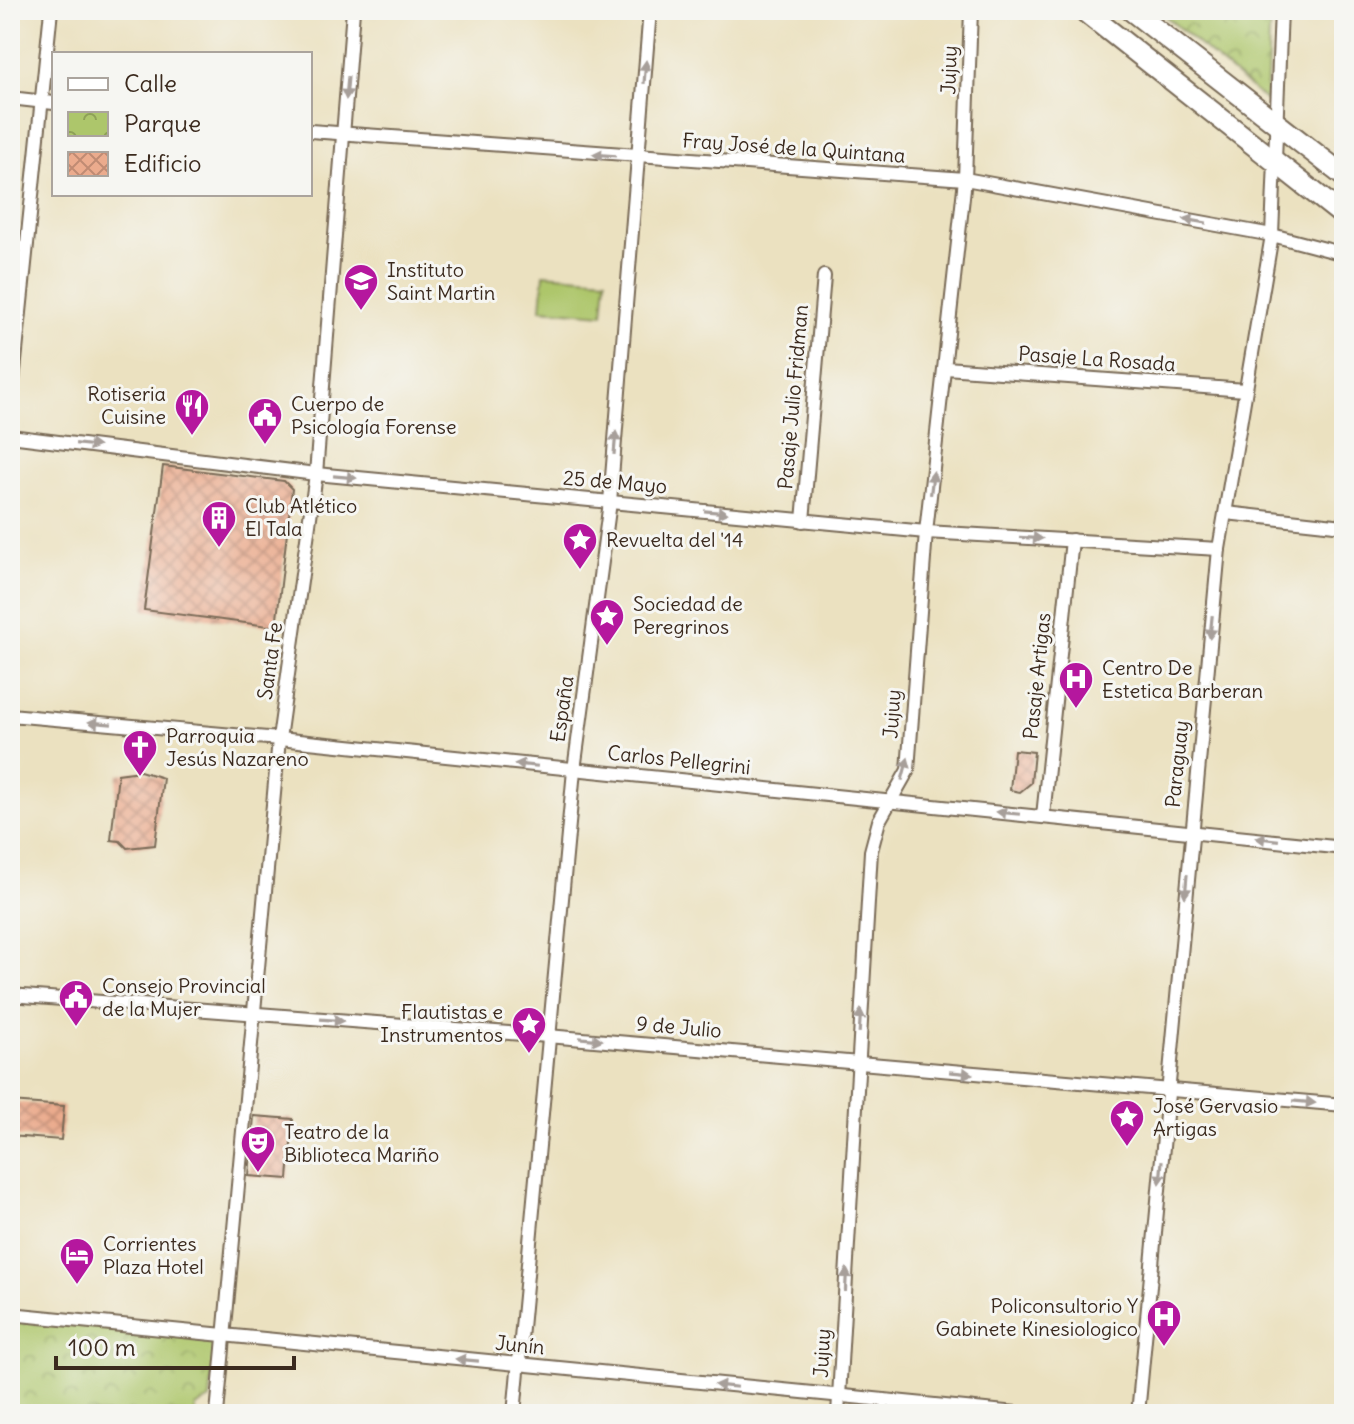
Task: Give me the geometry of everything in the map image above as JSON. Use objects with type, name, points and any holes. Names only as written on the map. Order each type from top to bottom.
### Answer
[{"type":"main road","points":[[1083,10],[1344,216]]},
{"type":"main road","points":[[1131,10],[1274,127],[1344,176]]},
{"type":"street","points":[[10,410],[26,256],[47,102],[51,10]]},
{"type":"street","name":"Santa Fe","points":[[217,1414],[227,1337],[279,739],[316,474],[353,10]]},
{"type":"street","name":"España","points":[[514,1414],[574,770],[610,502],[650,10]]},
{"type":"street","name":"Jujuy","points":[[838,1414],[871,851],[888,801],[908,770],[926,532],[965,179],[971,10]]},
{"type":"street","name":"Paraguay","points":[[1138,1414],[1219,549],[1272,235],[1272,160],[1281,10]]},
{"type":"street","points":[[10,98],[47,102]]},
{"type":"street","name":"Fray José de la Quintana","points":[[312,131],[965,179],[1272,235],[1344,254]]},
{"type":"street","points":[[10,254],[26,256]]},
{"type":"street","name":"Pasaje Julio Fridman","points":[[803,521],[824,276]]},
{"type":"street","name":"Pasaje La Rosada","points":[[946,368],[1245,390]]},
{"type":"street","name":"25 de Mayo","points":[[10,436],[316,474],[803,521],[926,532],[1219,549]]},
{"type":"street","points":[[1226,513],[1344,526]]},
{"type":"street","name":"Pasaje Artigas","points":[[1043,816],[1072,540]]},
{"type":"street","name":"Carlos Pellegrini","points":[[10,715],[279,739],[1344,848]]},
{"type":"street","name":"9 de Julio","points":[[10,995],[548,1036],[1344,1105]]},
{"type":"street","name":"Junín","points":[[10,1314],[1026,1414]]},
{"type":"green space","points":[[1158,10],[1270,10],[1266,101]]},
{"type":"green space","points":[[544,274],[606,279],[603,314],[541,309]]},
{"type":"green space","points":[[10,1314],[216,1336],[210,1399],[196,1407],[195,1414],[10,1414]]},
{"type":"building","name":"Club Atlético El Tala","points":[[163,466],[284,481],[292,489],[276,627],[144,610]]},
{"type":"building","points":[[1014,750],[1034,752],[1031,783],[1020,792],[1010,790]]},
{"type":"building","points":[[140,771],[163,778],[155,845],[127,848],[120,841],[111,840],[118,774]]},
{"type":"building","points":[[10,1102],[64,1106],[61,1140],[10,1136]]},
{"type":"building","points":[[254,1116],[293,1119],[288,1179],[249,1176]]},
{"type":"place","name":"Instituto Saint Martin","points":[[361,312]]},
{"type":"place","name":"Rotiseria Cuisine","points":[[192,437]]},
{"type":"place","name":"Cuerpo de Psicología Forense","points":[[265,446]]},
{"type":"place","name":"Club Atlético El Tala","points":[[219,549]]},
{"type":"place","name":"Revuelta del '14","points":[[580,571]]},
{"type":"place","name":"Sociedad de Peregrinos","points":[[607,647]]},
{"type":"place","name":"Centro De Estetica Barberan","points":[[1076,710]]},
{"type":"place","name":"Parroquia Jesús Nazareno","points":[[140,778]]},
{"type":"place","name":"Consejo Provincial de la Mujer","points":[[76,1028]]},
{"type":"place","name":"Flautistas e Instrumentos","points":[[529,1055]]},
{"type":"place","name":"José Gervasio Artigas","points":[[1127,1148]]},
{"type":"place","name":"Teatro de la Biblioteca Mariño","points":[[258,1174]]},
{"type":"place","name":"Corrientes Plaza Hotel","points":[[77,1286]]},
{"type":"place","name":"Policonsultorio Y Gabinete Kinesiologico","points":[[1164,1348]]}]
